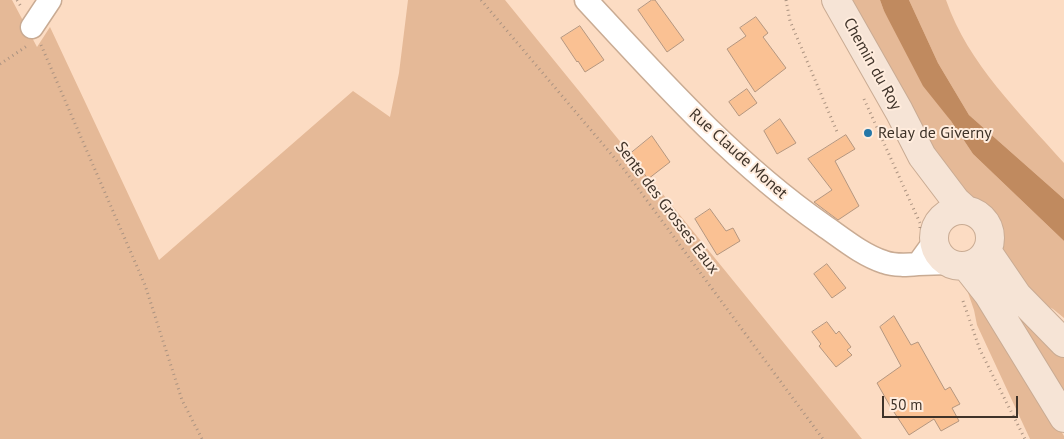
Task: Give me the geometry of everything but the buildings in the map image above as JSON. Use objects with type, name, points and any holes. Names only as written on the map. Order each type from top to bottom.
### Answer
[{"type":"main road","name":"Chemin du Roy","points":[[836,0],[899,111],[922,156],[956,201],[966,210],[982,218],[990,234],[990,242],[955,249],[931,190],[922,156]]},
{"type":"main road","points":[[966,210],[949,213],[942,218],[955,249],[988,294],[1064,418]]},
{"type":"main road","points":[[955,249],[1017,294],[1064,343]]},
{"type":"street","points":[[34,36],[50,0]]},
{"type":"street","name":"Rue Claude Monet","points":[[586,0],[698,118],[762,178],[851,245],[884,262],[905,265],[918,264]]},
{"type":"street","points":[[918,264],[955,249]]},
{"type":"path","name":"Sente des Grosses Eaux","points":[[481,0],[624,168],[823,439]]},
{"type":"path","points":[[786,0],[790,21],[838,134]]},
{"type":"path","points":[[0,64],[34,36],[145,285],[182,400],[202,439]]},
{"type":"path","points":[[861,92],[920,223],[916,256],[918,264]]},
{"type":"path","points":[[961,295],[980,350],[1025,439]]},
{"type":"shaded area","points":[[0,0],[12,0],[37,47],[50,27],[159,260],[353,91],[390,117],[399,73],[408,0],[505,0],[862,439],[0,439]]},
{"type":"shaded area","points":[[850,0],[880,0],[884,11],[973,154],[1064,241],[1064,318],[1053,309],[1028,297],[998,247],[998,230],[993,215],[953,187]]},
{"type":"shaded area","points":[[880,0],[909,0],[938,63],[969,115],[1064,199],[1064,241],[973,154],[951,121],[923,86]]},
{"type":"shaded area","points":[[909,0],[946,0],[956,23],[981,67],[1064,163],[1064,199],[969,115],[938,63]]},
{"type":"shaded area","points":[[997,283],[1064,354],[1064,404]]},
{"type":"shaded area","points":[[965,284],[997,324],[1064,436],[1064,439],[1030,439],[977,325]]},
{"type":"place","name":"Relay de Giverny","points":[[868,133]]}]
